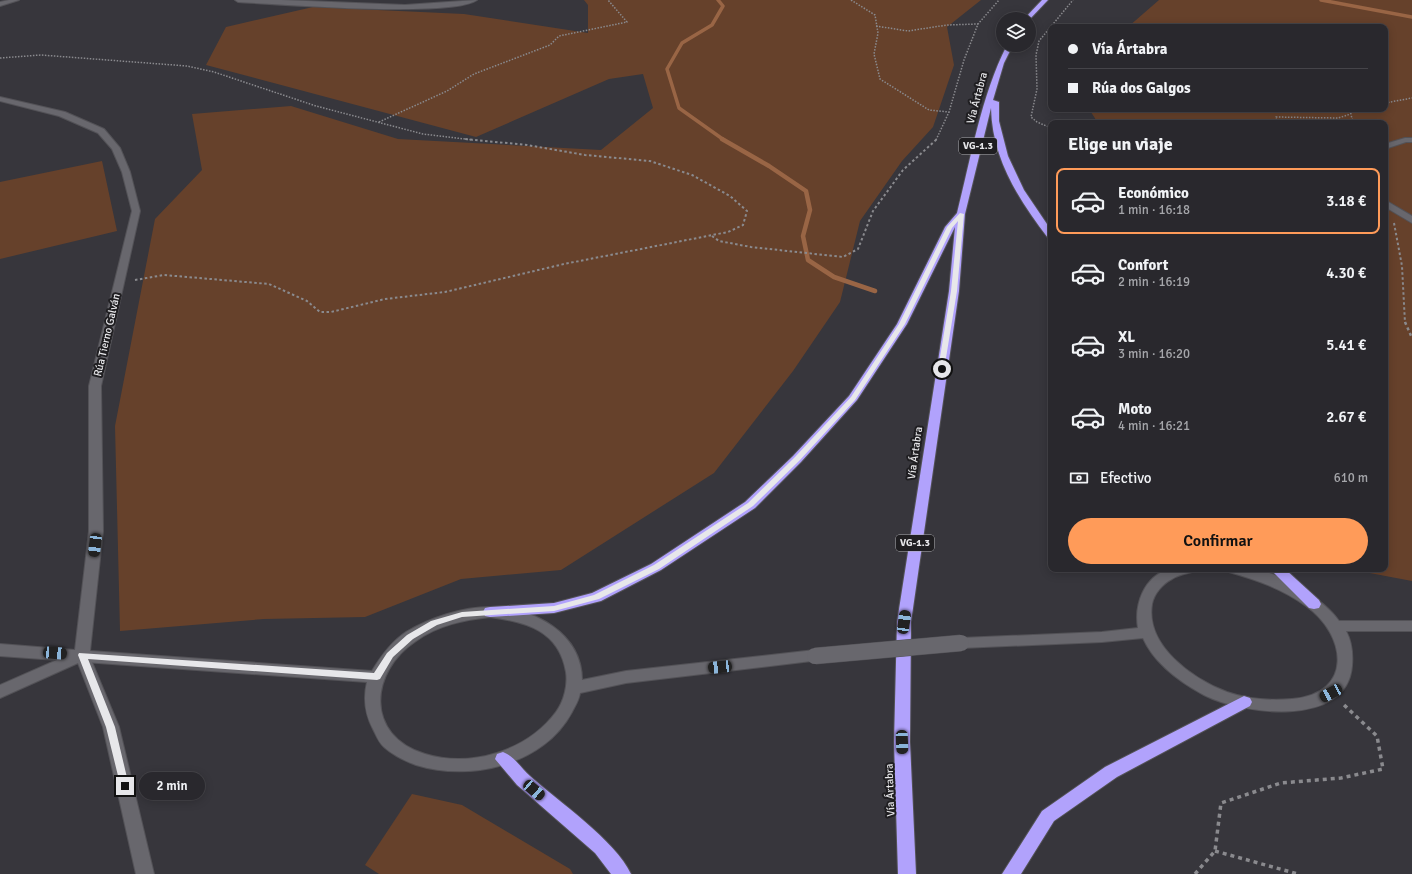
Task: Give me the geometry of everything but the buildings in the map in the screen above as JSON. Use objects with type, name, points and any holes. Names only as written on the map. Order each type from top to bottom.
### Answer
[{"type":"highway","points":[[1034,12],[1045,0]]},
{"type":"highway","name":"Vía Ártabra","points":[[907,874],[902,742],[904,622],[954,291],[961,214],[996,78],[1006,52]]},
{"type":"highway","points":[[996,78],[994,116],[999,143],[1011,174],[1035,215],[1048,232]]},
{"type":"highway","points":[[490,612],[554,608],[596,597],[656,567],[750,505],[797,459],[853,398],[902,324],[950,227],[961,214]]},
{"type":"highway","points":[[1280,572],[1314,604]]},
{"type":"highway","points":[[1011,874],[1048,816],[1111,772],[1244,702]]},
{"type":"highway","points":[[503,759],[523,780],[601,848],[622,874]]},
{"type":"street","points":[[0,4],[16,0]]},
{"type":"street","points":[[238,0],[405,7],[452,5],[474,0]]},
{"type":"street","name":"Rúa Tierno Galván","points":[[0,99],[62,114],[101,131],[116,148],[126,172],[136,212],[95,386],[96,532],[82,655]]},
{"type":"street","points":[[1388,146],[1406,140],[1412,140]]},
{"type":"street","points":[[1388,205],[1412,220]]},
{"type":"street","points":[[1178,572],[1168,575],[1150,589],[1143,609],[1147,632],[1160,654],[1182,674],[1212,691],[1244,702],[1270,706],[1294,706],[1314,701],[1331,693],[1342,679],[1347,663],[1344,645],[1335,626],[1314,604],[1286,586],[1250,572]]},
{"type":"street","points":[[490,612],[514,614],[537,622],[555,634],[568,649],[574,668],[574,688],[566,709],[551,729],[530,746],[503,759],[471,765],[439,765],[411,756],[389,742],[376,722],[372,699],[377,676],[390,655],[410,637],[434,623],[462,615],[490,612]]},
{"type":"street","points":[[1335,626],[1412,626]]},
{"type":"street","points":[[574,688],[626,677],[815,656],[961,643],[1102,637],[1147,632]]},
{"type":"street","points":[[0,650],[377,676]]},
{"type":"street","points":[[0,692],[21,681],[82,655]]},
{"type":"street","points":[[82,655],[111,727],[145,874]]},
{"type":"path","points":[[378,122],[447,91],[474,74],[550,45],[559,36],[627,22],[608,0]]},
{"type":"path","points":[[851,0],[875,16],[878,33],[874,54],[880,79],[929,110],[949,112]]},
{"type":"path","points":[[712,236],[719,241],[751,247],[843,257],[858,249],[873,211],[903,170],[938,138],[949,112],[964,60],[978,24],[999,0]]},
{"type":"path","points":[[1053,24],[1073,0]]},
{"type":"path","points":[[876,26],[908,31],[947,25],[978,24]]},
{"type":"path","points":[[1048,30],[1039,41],[1036,55],[1037,89],[1031,117],[1037,122],[1048,127]]},
{"type":"path","points":[[0,58],[41,55],[158,66],[187,66],[214,72],[316,106],[423,134],[479,141],[527,144],[585,155],[650,161],[692,175],[730,196],[747,211],[743,226],[712,236],[564,264],[444,292],[385,299],[331,312],[320,312],[307,301],[269,284],[214,278],[164,275],[120,282]]},
{"type":"path","points":[[1388,102],[1412,98]]},
{"type":"path","points":[[1276,120],[1276,117],[1338,118],[1348,115],[1349,112]]},
{"type":"path","points":[[1412,220],[1394,223],[1394,233],[1402,266],[1405,322],[1412,338]]},
{"type":"path","points":[[1195,874],[1215,850],[1221,803],[1281,783],[1341,778],[1383,769],[1377,736],[1331,693]]},
{"type":"path","points":[[1215,850],[1298,874]]},
{"type":"shaded area","points":[[584,0],[981,0],[947,27],[954,65],[933,127],[902,161],[860,221],[840,302],[793,371],[714,473],[561,570],[461,579],[365,617],[264,619],[120,631],[115,426],[155,219],[202,170],[192,114],[291,106],[398,139],[601,150],[653,108],[643,74],[609,79],[476,137],[206,65],[226,27],[313,7],[464,14],[588,33],[588,5]]},
{"type":"shaded area","points":[[1159,0],[1412,0],[1412,581],[1364,572],[1388,572],[1388,120],[1096,120],[1091,112],[1388,112],[1388,24],[1131,24]]},
{"type":"shaded area","points":[[102,161],[117,231],[0,259],[0,182]]},
{"type":"shaded area","points":[[412,794],[462,805],[570,869],[573,874],[379,874],[365,865]]},
{"type":"waterway","points":[[718,0],[723,6],[712,25],[682,43],[667,69],[679,108],[724,140]]},
{"type":"waterway","points":[[1321,0],[1412,17]]},
{"type":"waterway","points":[[722,139],[769,166],[806,191],[810,210],[803,236],[808,260],[834,277],[875,291]]},
{"type":"route","points":[[125,786],[111,727],[82,655],[377,676],[390,655],[410,637],[434,623],[462,615],[554,608],[596,597],[656,567],[750,505],[797,459],[853,398],[902,324],[950,227],[961,214],[954,291],[942,369]]}]
